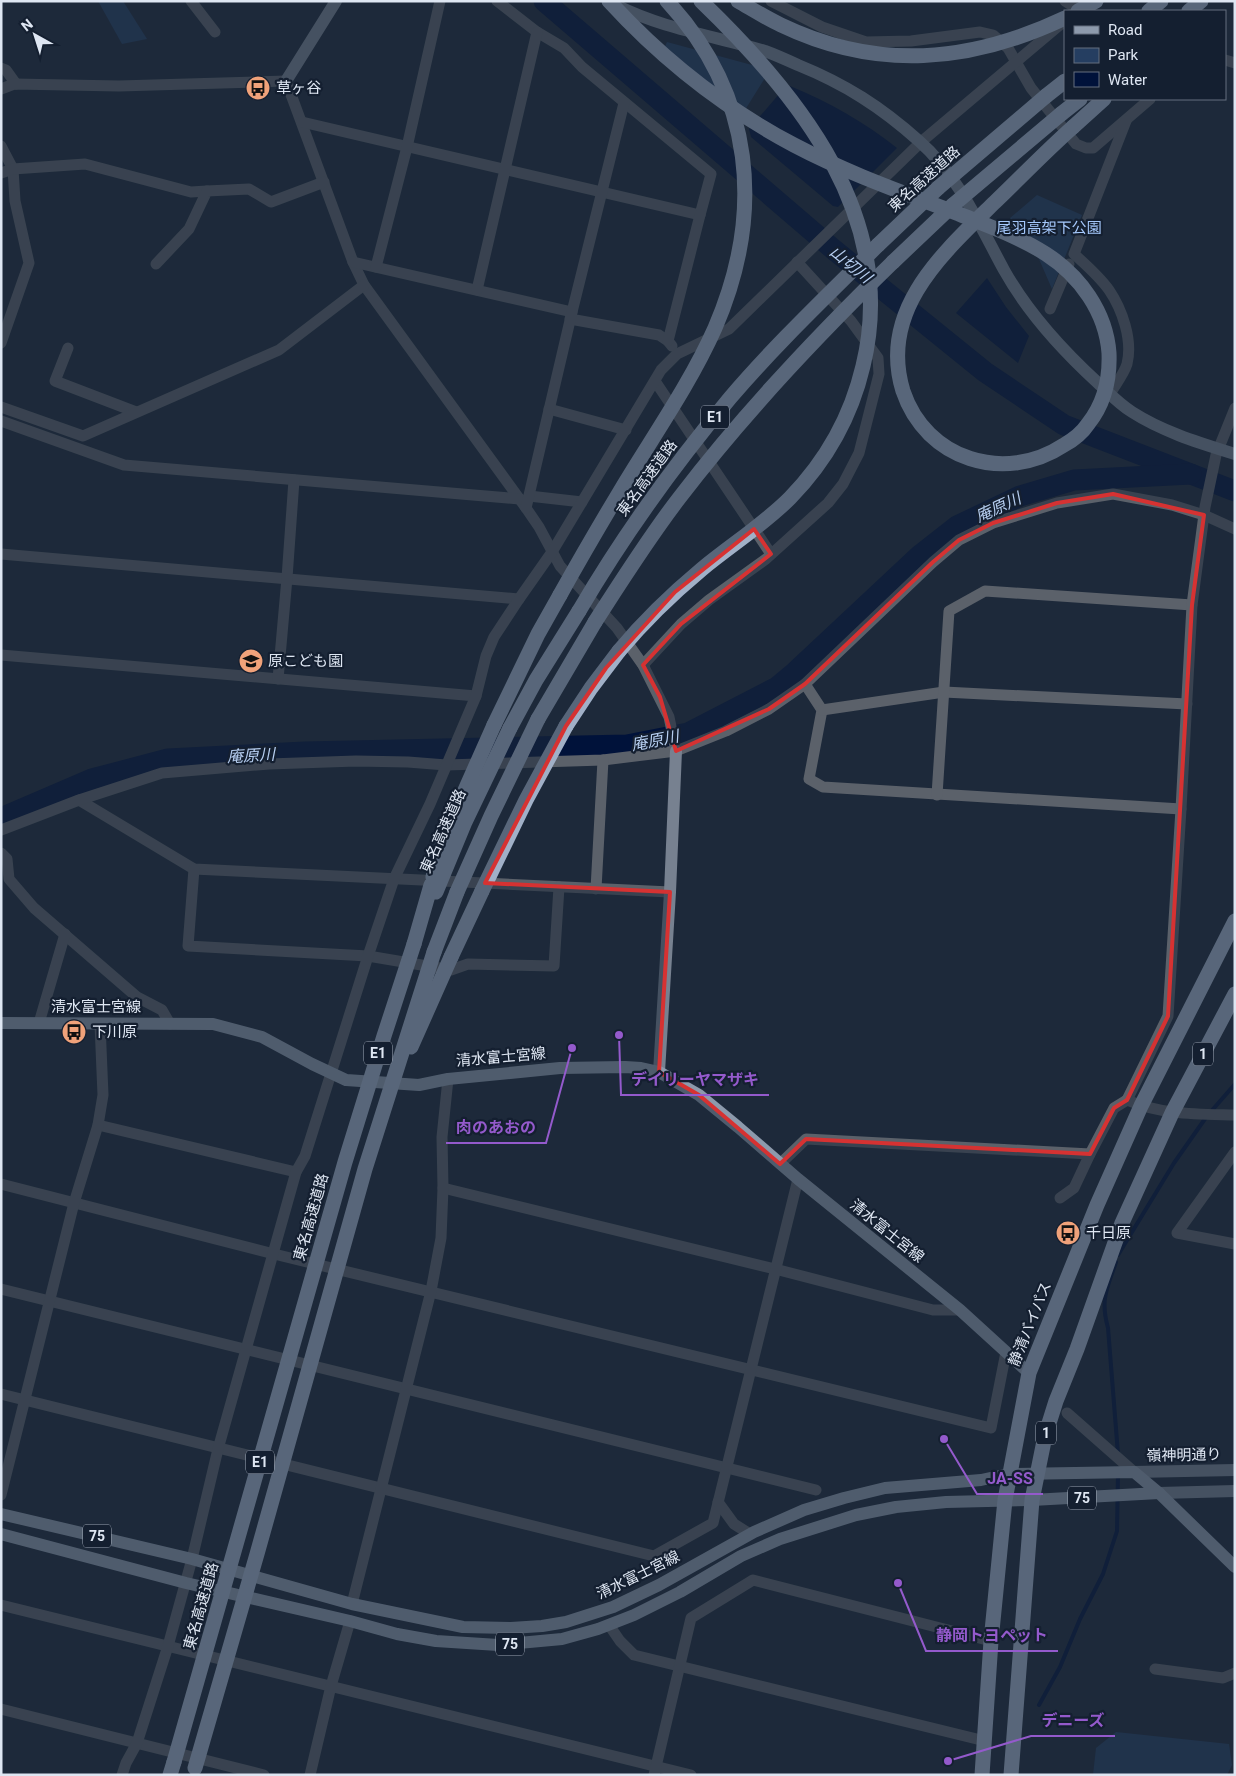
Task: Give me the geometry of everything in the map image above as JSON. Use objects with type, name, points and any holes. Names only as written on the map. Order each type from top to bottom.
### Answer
[{"type":"highway","points":[[608,1],[647,41],[686,75],[720,101],[771,132],[824,159],[976,221],[985,225],[994,228],[1021,241],[1046,254],[1066,269],[1083,289],[1095,305],[1104,323],[1109,348],[1110,369],[1106,390],[1098,407],[1087,426],[1059,449],[1034,460],[1011,464],[990,464],[965,458],[945,446],[928,433],[907,401],[899,376],[898,338],[906,310],[936,264],[954,242],[974,223],[976,221],[981,216],[1023,175],[1050,147],[1103,100]]},
{"type":"highway","points":[[433,888],[446,832],[494,725],[538,634],[622,488],[667,417],[711,336],[726,298],[740,244],[744,216],[745,180],[739,135],[722,82],[710,58],[687,25],[667,1]]},
{"type":"highway","points":[[380,1117],[451,957],[526,800],[566,726],[591,688],[636,630],[703,568],[772,515],[808,477],[841,430],[857,391],[869,339],[871,316],[870,277],[860,226],[844,186],[826,151],[797,108],[723,22],[700,1]]},
{"type":"highway","points":[[738,1],[781,25],[806,35],[863,52],[889,55],[941,55],[966,52],[1019,37],[1064,14]]},
{"type":"highway","points":[[1073,9],[1096,1]]},
{"type":"highway","points":[[1150,10],[1161,1]]},
{"type":"highway","points":[[1190,10],[1202,1]]},
{"type":"highway","points":[[1201,10],[1211,1]]},
{"type":"highway","name":"東名高速道路","points":[[172,1768],[345,1162],[384,1036],[433,888],[510,728],[536,680],[599,578],[684,456],[725,404],[782,342],[938,188],[1064,82]]},
{"type":"highway","name":"E1","points":[[194,1771],[380,1117],[434,952],[457,892],[494,808],[538,719],[595,622],[650,538],[680,496],[789,367],[893,262],[953,205],[1079,100]]},
{"type":"highway","name":"静清バイパス","points":[[982,1775],[991,1641],[1004,1500],[1029,1373],[1097,1205],[1134,1103],[1235,921]]},
{"type":"highway","name":"1","points":[[1010,1775],[1032,1500],[1039,1474],[1045,1436],[1056,1401],[1077,1349],[1122,1223],[1172,1113],[1235,994]]},
{"type":"main road","name":"清水富士宮線","points":[[1,1023],[213,1024],[262,1037],[346,1080],[419,1085],[448,1079],[560,1068],[625,1067],[659,1072],[699,1095],[798,1179],[960,1310],[1029,1373]]},
{"type":"main road","name":"清水富士宮線","points":[[1,1514],[192,1559],[352,1604],[463,1626],[511,1628],[566,1622],[613,1607],[659,1585],[750,1534],[804,1510],[844,1498],[885,1488],[981,1480],[1009,1474],[1134,1472]]},
{"type":"main road","points":[[1134,1472],[1159,1493],[1235,1567]]},
{"type":"main road","name":"75","points":[[1,1534],[397,1634],[436,1640],[498,1645],[562,1639],[609,1625],[680,1592],[741,1556],[780,1539],[856,1515],[946,1502],[1032,1500],[1159,1493]]},
{"type":"street","points":[[191,1],[215,32]]},
{"type":"street","points":[[286,81],[336,1]]},
{"type":"street","points":[[376,267],[407,147],[440,1]]},
{"type":"street","points":[[497,1],[537,32],[564,48],[582,67],[710,174],[668,341]]},
{"type":"street","points":[[608,1],[648,19],[765,51],[834,80],[881,109],[921,142],[941,164],[956,184],[1006,273],[1029,308],[1053,338],[1110,394],[1133,413],[1162,429],[1217,452],[1235,454]]},
{"type":"street","points":[[771,1],[822,27],[866,42],[911,41],[980,32],[993,35],[1008,48],[1031,88],[1076,144],[1086,148],[1092,148],[1149,100]]},
{"type":"street","points":[[122,1775],[137,1742],[168,1646],[192,1559],[218,1449],[296,1172],[305,1156],[394,879],[430,804],[476,696],[486,656],[494,637],[518,598],[552,552],[661,370],[677,354],[729,329],[921,142],[1016,62],[1064,17]]},
{"type":"street","points":[[477,290],[537,32]]},
{"type":"street","points":[[1,68],[6,70],[16,84]]},
{"type":"street","points":[[1,89],[16,84],[119,86],[286,81]]},
{"type":"street","points":[[286,81],[353,262],[364,286],[525,501],[560,566],[618,628],[643,664],[669,717],[675,748],[670,892],[659,1072]]},
{"type":"street","points":[[525,501],[624,103]]},
{"type":"street","points":[[1050,309],[1074,254],[1126,120]]},
{"type":"street","points":[[302,122],[700,215]]},
{"type":"street","points":[[1,146],[13,169],[15,201],[29,263],[1,342]]},
{"type":"street","points":[[1,173],[13,169],[85,164],[191,192],[249,189],[271,202],[324,182]]},
{"type":"street","points":[[156,264],[189,229],[207,191]]},
{"type":"street","points":[[1074,254],[1095,272],[1110,291],[1121,314],[1129,340],[1127,364],[1110,394]]},
{"type":"street","points":[[643,664],[681,624],[709,600],[771,554],[828,503],[844,484],[859,453],[879,374],[878,358],[802,258]]},
{"type":"street","points":[[353,262],[477,290],[571,315],[659,335],[668,341],[677,354]]},
{"type":"street","points":[[1,407],[83,436],[280,350],[364,286]]},
{"type":"street","points":[[68,348],[55,381],[136,412]]},
{"type":"street","points":[[655,381],[771,554]]},
{"type":"street","points":[[1134,1103],[1168,1016],[1192,605],[1205,511],[1217,452],[1235,408]]},
{"type":"street","points":[[549,409],[626,430]]},
{"type":"street","points":[[1,421],[124,465],[525,501],[582,502]]},
{"type":"street","points":[[278,679],[288,578],[294,480]]},
{"type":"street","points":[[1,830],[80,800],[162,773],[269,764],[356,761],[603,760],[675,748],[726,730],[769,709],[805,684],[933,562],[959,540],[994,523],[1057,503],[1113,494],[1205,511],[1235,529]]},
{"type":"street","points":[[1,554],[518,598]]},
{"type":"street","points":[[937,795],[948,611],[985,591],[1192,605]]},
{"type":"street","points":[[1,655],[476,696]]},
{"type":"street","points":[[805,684],[822,710],[809,780],[823,787],[1181,809]]},
{"type":"street","points":[[822,710],[944,692],[1187,704]]},
{"type":"street","points":[[596,889],[603,760]]},
{"type":"street","points":[[80,800],[194,869],[670,892]]},
{"type":"street","points":[[1,853],[7,859],[5,882],[137,997],[162,1010],[170,1024]]},
{"type":"street","points":[[194,869],[188,946],[368,956],[451,970],[468,964],[554,966],[559,887]]},
{"type":"street","points":[[39,1023],[65,934]]},
{"type":"street","points":[[1,1495],[74,1203],[98,1125],[103,1095],[100,1024]]},
{"type":"street","points":[[352,1604],[431,1291],[441,1238],[443,1188],[442,1137],[448,1079]]},
{"type":"street","points":[[1060,1198],[1074,1188],[1114,1108],[1134,1103],[1172,1113],[1235,1115]]},
{"type":"street","points":[[98,1125],[296,1172]]},
{"type":"street","points":[[780,1164],[806,1139],[1090,1154]]},
{"type":"street","points":[[1235,1152],[1177,1233],[1235,1244]]},
{"type":"street","points":[[1,1394],[654,1556],[714,1523],[798,1179]]},
{"type":"street","points":[[1,1184],[274,1254],[991,1428],[1006,1352]]},
{"type":"street","points":[[443,1188],[775,1269],[933,1310],[960,1310]]},
{"type":"street","points":[[1,1289],[816,1490]]},
{"type":"street","points":[[1067,1413],[1134,1472]]},
{"type":"street","name":"嶺神明通り","points":[[1134,1472],[1235,1470]]},
{"type":"street","points":[[1159,1493],[1235,1491]]},
{"type":"street","points":[[718,1502],[734,1524],[750,1534]]},
{"type":"street","points":[[655,1771],[691,1618],[753,1580],[991,1641]]},
{"type":"street","points":[[1,1605],[331,1686],[655,1771],[691,1775]]},
{"type":"street","points":[[310,1775],[331,1686],[350,1621]]},
{"type":"street","points":[[609,1625],[620,1641],[634,1655],[985,1741]]},
{"type":"street","points":[[1155,1668],[1222,1678],[1235,1673]]},
{"type":"street","points":[[1,1709],[264,1775]]},
{"type":"highlighted area","points":[[1113,494],[1204,515],[1192,605],[1168,1016],[1127,1100],[1114,1108],[1090,1154],[806,1139],[780,1164],[699,1095],[659,1072],[670,892],[485,883],[566,726],[606,668],[675,592],[754,529],[771,554],[681,624],[643,665],[660,697],[676,751],[769,709],[805,684],[933,562],[959,540],[993,523],[1057,503]]},
{"type":"green space","points":[[98,1],[123,1],[147,39],[122,44]]},
{"type":"green space","points":[[667,42],[770,70],[740,118],[660,57]]},
{"type":"green space","name":"尾羽高架下公園","points":[[1037,195],[1082,215],[1052,289],[1039,259],[1010,218]]},
{"type":"green space","points":[[1116,1732],[1229,1744],[1232,1765],[1227,1775],[1093,1775],[1096,1748]]},
{"type":"water","points":[[786,86],[804,92],[846,113],[897,148],[838,207],[833,206],[751,137],[749,129]]},
{"type":"water","points":[[987,278],[1006,307],[1029,336],[1018,363],[956,313]]},
{"type":"waterway","name":"山切川","points":[[544,1],[833,249],[985,372],[1064,425],[1235,491]]},
{"type":"waterway","name":"庵原川","points":[[1,818],[92,779],[168,759],[305,752],[627,745],[688,733],[777,687],[920,555],[957,526],[1020,496],[1074,480],[1191,474]]},
{"type":"waterway","points":[[1118,1255],[1174,1163],[1207,1116],[1235,1084]]},
{"type":"waterway","points":[[1116,1262],[1107,1287],[1105,1309],[1118,1454]]},
{"type":"waterway","points":[[1039,1705],[1060,1667],[1080,1619],[1103,1574],[1117,1531],[1118,1474]]},
{"type":"place","name":"草ヶ谷","points":[[258,88]]},
{"type":"place","name":"原こども園","points":[[251,661]]},
{"type":"place","name":"下川原","points":[[74,1032]]},
{"type":"place","name":"デイリーヤマザキ","points":[[619,1035]]},
{"type":"place","name":"肉のあおの","points":[[572,1048]]},
{"type":"place","name":"千日原","points":[[1068,1233]]},
{"type":"place","name":"JA-SS","points":[[944,1439]]},
{"type":"place","name":"静岡トヨペット","points":[[898,1583]]},
{"type":"place","name":"デニーズ","points":[[948,1761]]}]
